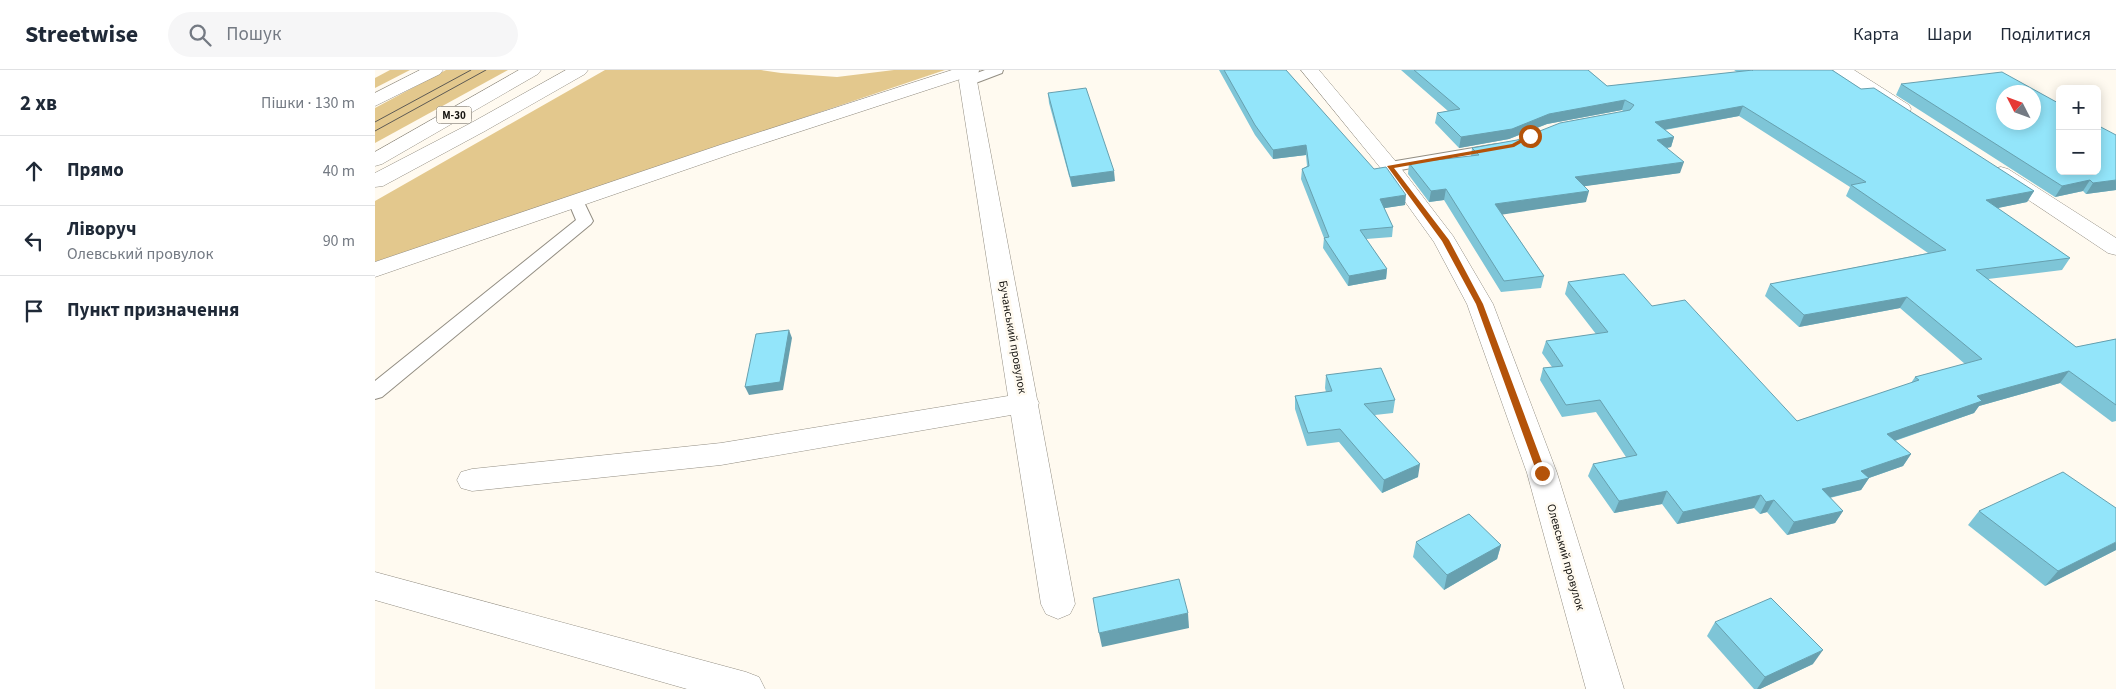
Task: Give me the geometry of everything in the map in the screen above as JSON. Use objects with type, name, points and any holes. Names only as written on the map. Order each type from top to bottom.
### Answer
[{"type":"main road","points":[[375,100],[434,70]]},
{"type":"main road","name":"М-30","points":[[375,160],[532,70]]},
{"type":"main road","points":[[375,181],[478,127],[579,70]]},
{"type":"main road","name":"Олевський провулок","points":[[1310,70],[1390,166],[1445,240],[1479,304],[1542,473],[1605,689]]},
{"type":"main road","points":[[1842,70],[1917,118]]},
{"type":"main road","points":[[375,270],[577,201],[969,74]]},
{"type":"main road","name":"Бучанський провулок","points":[[969,74],[1058,604]]},
{"type":"main road","points":[[1983,162],[2116,248]]},
{"type":"main road","points":[[472,480],[721,454],[1025,404]]},
{"type":"main road","points":[[375,586],[745,689]]},
{"type":"lane","points":[[969,74],[997,70]]},
{"type":"lane","points":[[1390,166],[1514,145]]},
{"type":"lane","points":[[375,392],[585,221],[577,201]]},
{"type":"shaded area","points":[[390,70],[410,70],[375,88],[375,78]]},
{"type":"shaded area","points":[[446,70],[508,70],[375,143],[375,108]]},
{"type":"shaded area","points":[[605,70],[761,70],[837,77],[894,70],[945,70],[375,262],[375,201]]},
{"type":"building","points":[[1224,70],[1286,70],[1374,169],[1386,167],[1406,195],[1380,199],[1393,227],[1360,230],[1387,269],[1349,276],[1324,238],[1329,237],[1302,169],[1309,166],[1306,145],[1273,150],[1255,125]]},
{"type":"building","points":[[1414,70],[1588,70],[1607,86],[1753,70],[1832,70],[1861,89],[1874,88],[2034,191],[1986,200],[2070,258],[1976,270],[2076,347],[2116,339],[2116,405],[2069,371],[1977,396],[1982,401],[1887,434],[1911,454],[1861,471],[1869,478],[1822,489],[1843,511],[1794,522],[1774,500],[1766,502],[1761,495],[1683,512],[1667,491],[1619,501],[1593,464],[1637,455],[1600,400],[1566,405],[1543,368],[1563,366],[1546,341],[1608,332],[1568,282],[1624,274],[1652,306],[1685,300],[1797,421],[1919,380],[1915,377],[1982,359],[1907,297],[1804,315],[1770,284],[1946,250],[1851,185],[1866,182],[1743,106],[1655,122],[1674,137],[1657,140],[1684,162],[1575,177],[1589,191],[1495,204],[1544,276],[1504,281],[1446,189],[1431,191],[1409,163],[1479,155],[1472,148],[1517,140],[1560,123],[1630,110],[1634,105],[1625,100],[1549,114],[1512,129],[1461,137],[1437,113],[1460,109]]},
{"type":"building","points":[[2002,72],[2026,85],[1996,85],[1996,130],[2041,130],[2041,94],[2056,102],[2056,175],[2101,175],[2101,127],[2116,135],[2116,180],[2093,183],[2090,180],[2062,186],[1901,84]]},
{"type":"building","points":[[1086,88],[1114,171],[1070,177],[1048,93]]},
{"type":"building","points":[[789,330],[780,382],[745,387],[756,334]]},
{"type":"building","points":[[1381,368],[1395,400],[1364,404],[1420,464],[1384,480],[1340,429],[1308,433],[1295,396],[1332,391],[1326,375]]},
{"type":"building","points":[[2063,472],[2116,508],[2116,542],[2058,571],[1979,511]]},
{"type":"building","points":[[1469,514],[1501,545],[1447,575],[1416,542]]},
{"type":"building","points":[[1179,579],[1188,613],[1099,633],[1093,598]]},
{"type":"building","points":[[1771,598],[1823,650],[1765,677],[1715,622]]},
{"type":"tram line","points":[[375,122],[471,70]]},
{"type":"tram line","points":[[375,131],[486,70]]},
{"type":"route","points":[[1530,136],[1514,145],[1390,166],[1445,240],[1479,304],[1542,473]]}]
